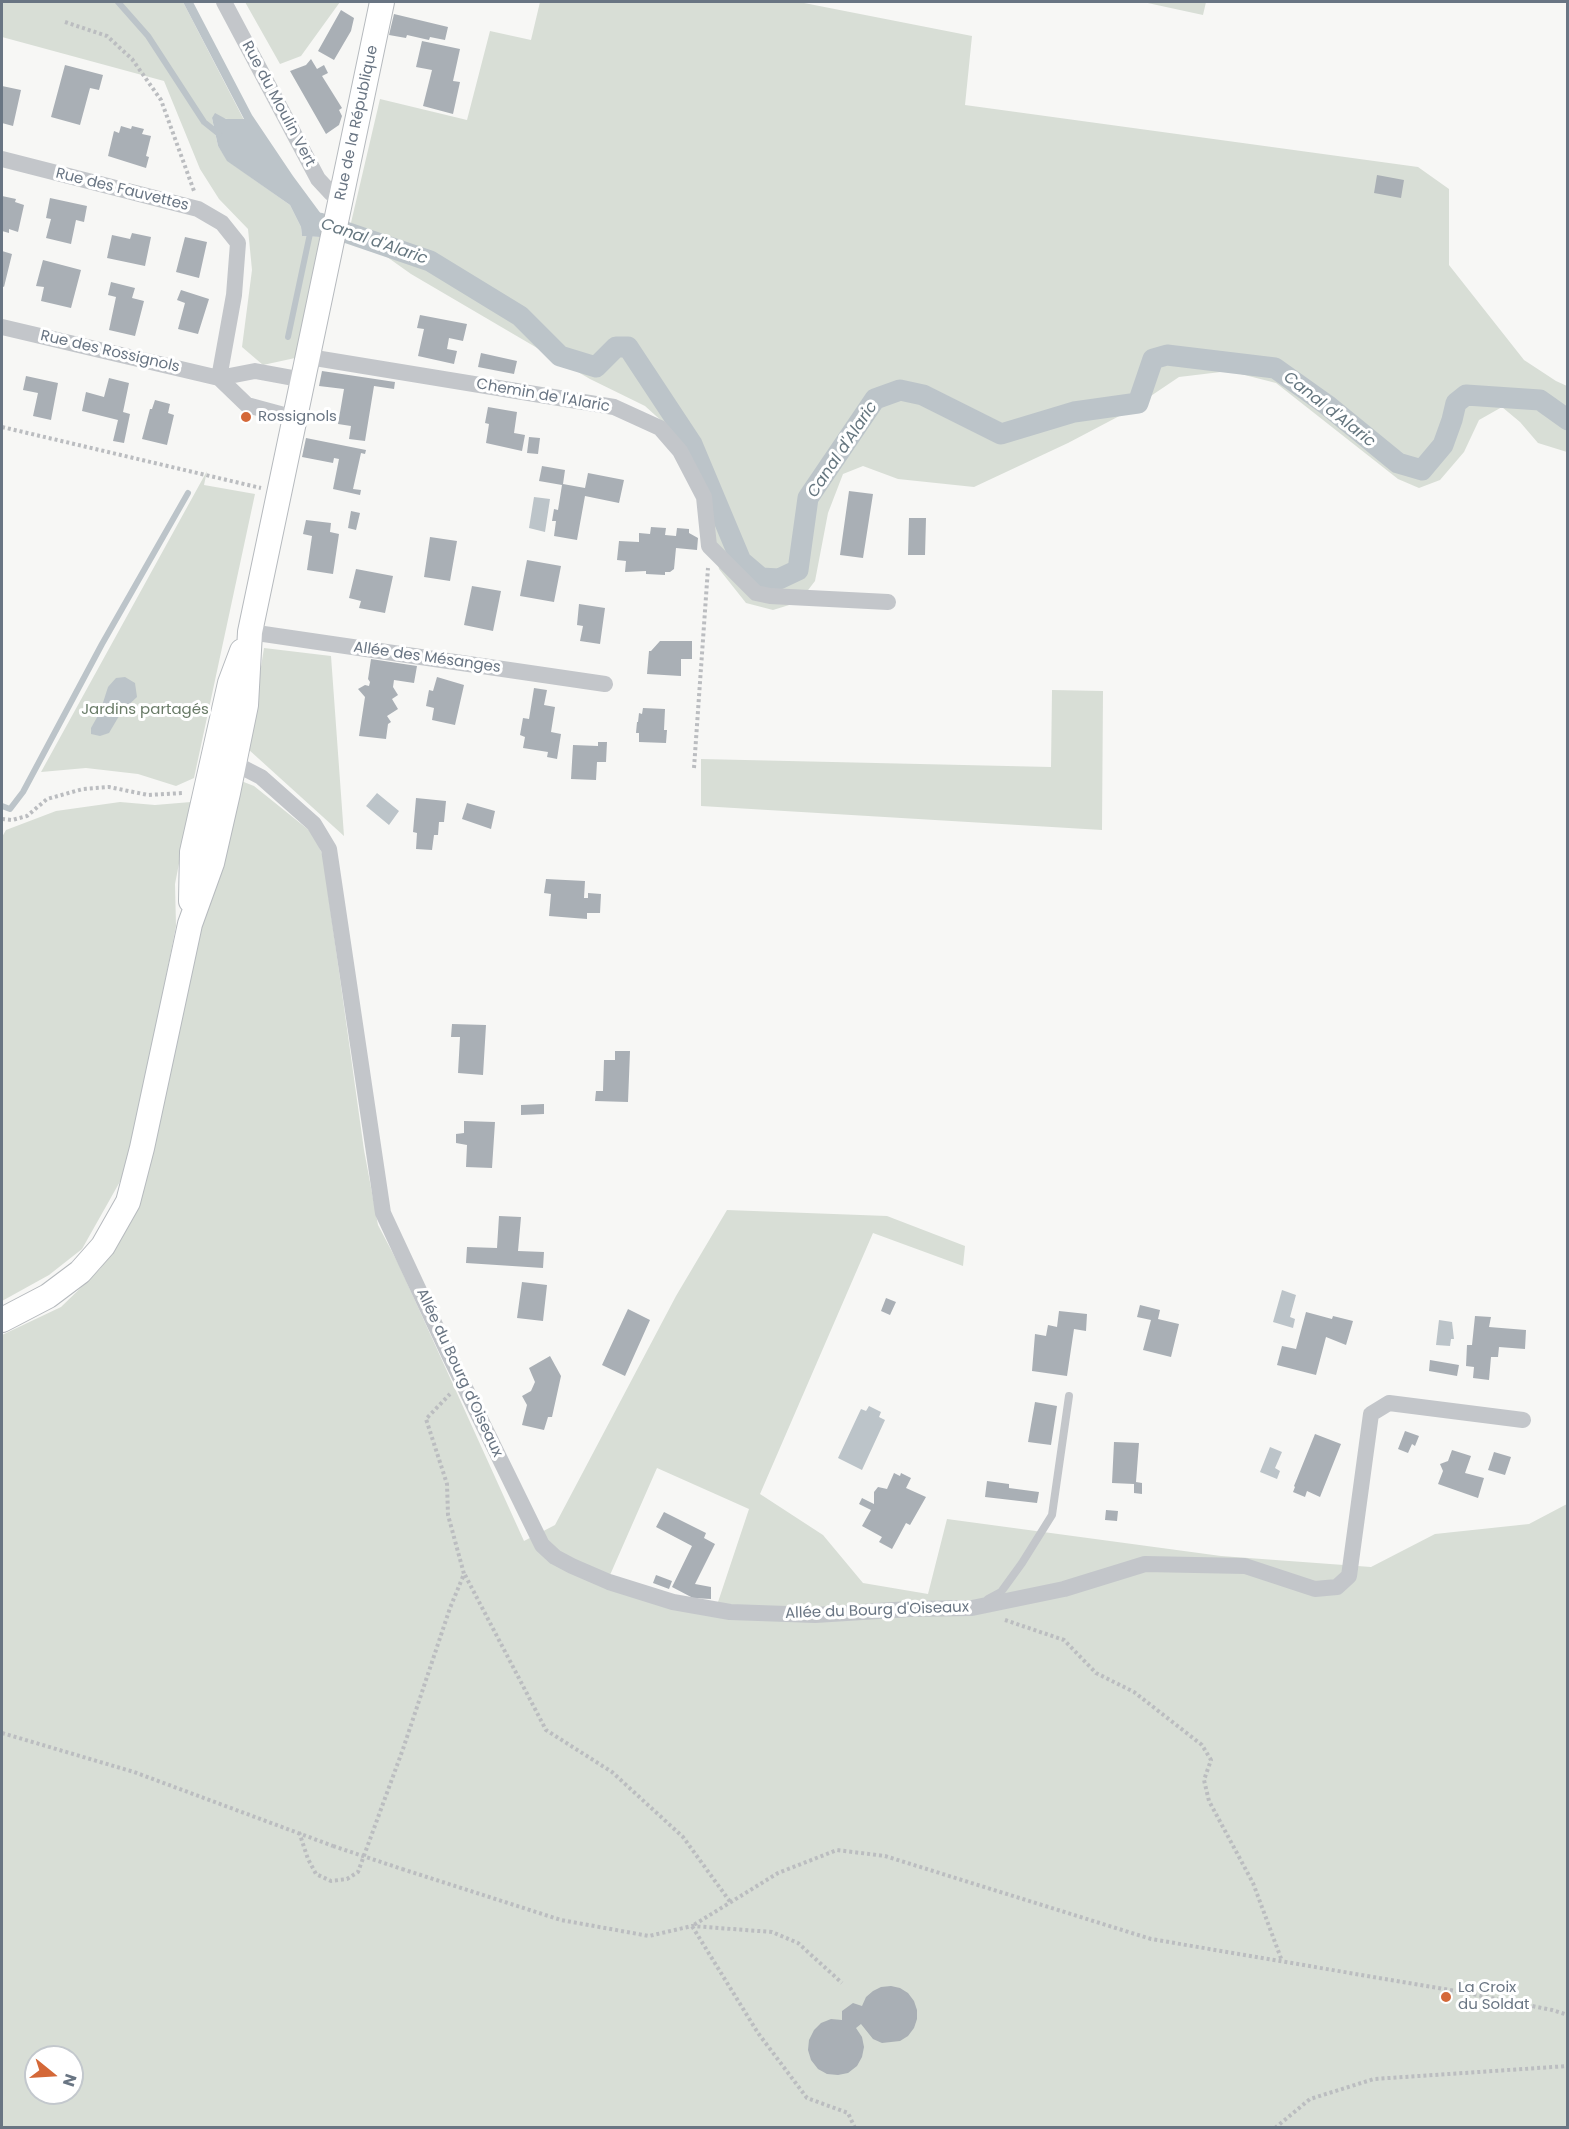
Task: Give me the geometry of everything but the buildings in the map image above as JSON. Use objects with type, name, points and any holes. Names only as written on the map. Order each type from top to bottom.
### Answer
[{"type":"street","name":"Rue du Moulin Vert","points":[[224,2],[318,179],[340,203]]},
{"type":"street","name":"Rue de la République","points":[[224,758],[246,705],[250,632],[382,2]]},
{"type":"street","name":"Rue des Fauvettes","points":[[2,159],[198,209],[222,223],[238,243],[234,295],[219,378]]},
{"type":"street","name":"Rue des Rossignols","points":[[2,327],[219,378],[255,371],[304,380]]},
{"type":"street","name":"Chemin de l'Alaric","points":[[309,357],[614,407],[660,428],[680,451],[704,497],[709,546]]},
{"type":"street","points":[[219,378],[247,405],[295,418]]},
{"type":"street","points":[[709,546],[756,593],[770,596],[888,602]]},
{"type":"street","name":"Allée des Mésanges","points":[[250,632],[605,684]]},
{"type":"street","points":[[190,924],[192,852],[205,794],[224,758]]},
{"type":"street","points":[[2,1320],[48,1296],[80,1272],[103,1246],[128,1202],[142,1148],[190,924],[212,863],[224,758]]},
{"type":"street","name":"Allée du Bourg d'Oiseaux","points":[[224,758],[261,777],[314,824],[329,849],[383,1213],[542,1545],[555,1557],[572,1566],[609,1582],[673,1602],[730,1612],[815,1616],[910,1609],[972,1608],[1064,1589],[1145,1564],[1245,1566],[1315,1589],[1337,1587],[1349,1576],[1371,1414],[1389,1403],[1523,1420]]},
{"type":"lane","points":[[972,1608],[1001,1592],[1052,1515],[1069,1396]]},
{"type":"path","points":[[64,22],[107,36],[132,59],[161,100],[194,190],[198,209]]},
{"type":"path","points":[[2,427],[279,492]]},
{"type":"path","points":[[694,768],[709,546]]},
{"type":"path","points":[[2,819],[12,820],[27,816],[47,800],[83,789],[109,787],[148,795],[205,794]]},
{"type":"path","points":[[457,1371],[452,1392],[426,1419],[447,1484],[448,1515],[464,1574],[546,1730],[612,1772],[683,1837],[731,1903]]},
{"type":"path","points":[[299,1832],[316,1874],[331,1881],[347,1879],[358,1872],[464,1574]]},
{"type":"path","points":[[972,1608],[1064,1640],[1096,1673],[1134,1692],[1202,1745],[1211,1760],[1204,1780],[1209,1801],[1252,1883],[1282,1961]]},
{"type":"path","points":[[2,1733],[134,1772],[333,1846],[561,1920],[649,1936],[692,1926],[772,1932],[798,1943],[842,1983]]},
{"type":"path","points":[[692,1926],[778,1874],[837,1850],[885,1856],[1151,1939],[1467,1992],[1568,2015]]},
{"type":"path","points":[[692,1926],[758,2033],[807,2098],[848,2113],[855,2127]]},
{"type":"path","points":[[1275,2127],[1310,2099],[1374,2079],[1568,2066]]},
{"type":"green space","points":[[2,2],[183,2],[244,120],[212,118],[218,146],[228,161],[290,205],[301,227],[302,236],[320,237],[295,358],[263,365],[242,347],[252,270],[248,229],[219,199],[200,169],[164,81],[2,37]]},
{"type":"green space","points":[[245,2],[340,2],[301,56],[280,64]]},
{"type":"green space","points":[[540,2],[799,2],[972,36],[965,105],[1418,167],[1449,189],[1449,265],[1524,360],[1567,386],[1567,452],[1538,443],[1520,422],[1502,407],[1479,420],[1464,452],[1440,480],[1419,488],[1398,479],[1276,383],[1229,371],[1179,377],[1127,412],[1068,443],[974,487],[898,479],[863,466],[843,474],[828,513],[815,581],[799,602],[773,610],[746,603],[719,569],[699,467],[676,434],[645,406],[590,379],[411,274],[373,247],[379,243],[379,235],[350,227],[380,99],[467,120],[490,31],[531,40]]},
{"type":"green space","points":[[1143,2],[1206,2],[1203,15]]},
{"type":"green space","name":"Jardins partagés","points":[[207,471],[204,485],[255,494],[194,778],[176,786],[138,774],[86,768],[41,772]]},
{"type":"green space","points":[[264,648],[331,656],[344,836],[248,749]]},
{"type":"green space","points":[[1052,690],[1103,691],[1102,830],[701,806],[701,759],[1051,767]]},
{"type":"green space","points":[[236,779],[254,786],[315,835],[323,857],[364,1150],[378,1225],[398,1263],[524,1541],[555,1525],[676,1296],[727,1210],[887,1216],[965,1246],[963,1266],[873,1233],[760,1494],[823,1535],[863,1583],[928,1594],[947,1519],[1221,1556],[1371,1567],[1435,1534],[1529,1524],[1567,1504],[1567,2127],[2,2127],[2,1335],[61,1307],[100,1269],[133,1219],[148,1174]],"holes":[[[657,1468],[749,1509],[717,1605],[675,1600],[610,1575]]]},
{"type":"green space","points":[[120,802],[155,805],[191,802],[175,884],[176,926],[141,1103],[122,1178],[82,1249],[49,1275],[2,1301],[2,837],[6,830],[56,811]]},
{"type":"water","points":[[183,2],[193,2],[252,115],[324,218],[320,237],[302,236],[301,227],[290,205],[227,161],[218,146],[212,118],[215,113],[226,119],[244,119]]},
{"type":"water","points":[[350,227],[380,235],[379,243],[373,247],[347,242]]},
{"type":"water","points":[[534,497],[550,499],[545,532],[529,528]]},
{"type":"water","points":[[125,677],[135,683],[137,697],[122,711],[109,733],[100,736],[91,734],[91,728],[100,712],[108,687],[116,678]]},
{"type":"water","points":[[377,793],[399,811],[389,825],[366,806]]},
{"type":"water","points":[[1282,1290],[1296,1295],[1290,1317],[1295,1319],[1293,1328],[1273,1322]]},
{"type":"water","points":[[1439,1320],[1452,1322],[1454,1339],[1451,1339],[1450,1346],[1436,1345]]},
{"type":"water","points":[[869,1406],[881,1412],[879,1417],[885,1420],[862,1470],[838,1458],[861,1409],[866,1411]]},
{"type":"water","points":[[1270,1447],[1282,1452],[1275,1468],[1280,1471],[1277,1479],[1260,1472]]},
{"type":"waterway","name":"Canal d'Alaric","points":[[118,2],[148,36],[204,122],[219,134]]},
{"type":"waterway","name":"Canal d'Alaric","points":[[319,223],[430,261],[520,316],[560,356],[596,367],[616,347],[628,347],[692,444],[741,561],[761,578],[779,579],[798,570],[808,498],[875,399],[900,390],[923,395],[1001,434],[1074,412],[1138,403],[1153,359],[1167,355],[1275,368],[1327,405],[1398,463],[1422,470],[1443,445],[1456,403],[1466,395],[1540,400],[1568,420]]},
{"type":"waterway","points":[[288,337],[311,229]]},
{"type":"waterway","points":[[2,806],[10,809],[23,792],[102,644],[188,493]]},
{"type":"place","name":"Rossignols","points":[[246,417]]},
{"type":"place","name":"La Croix du Soldat","points":[[1446,1997]]}]
